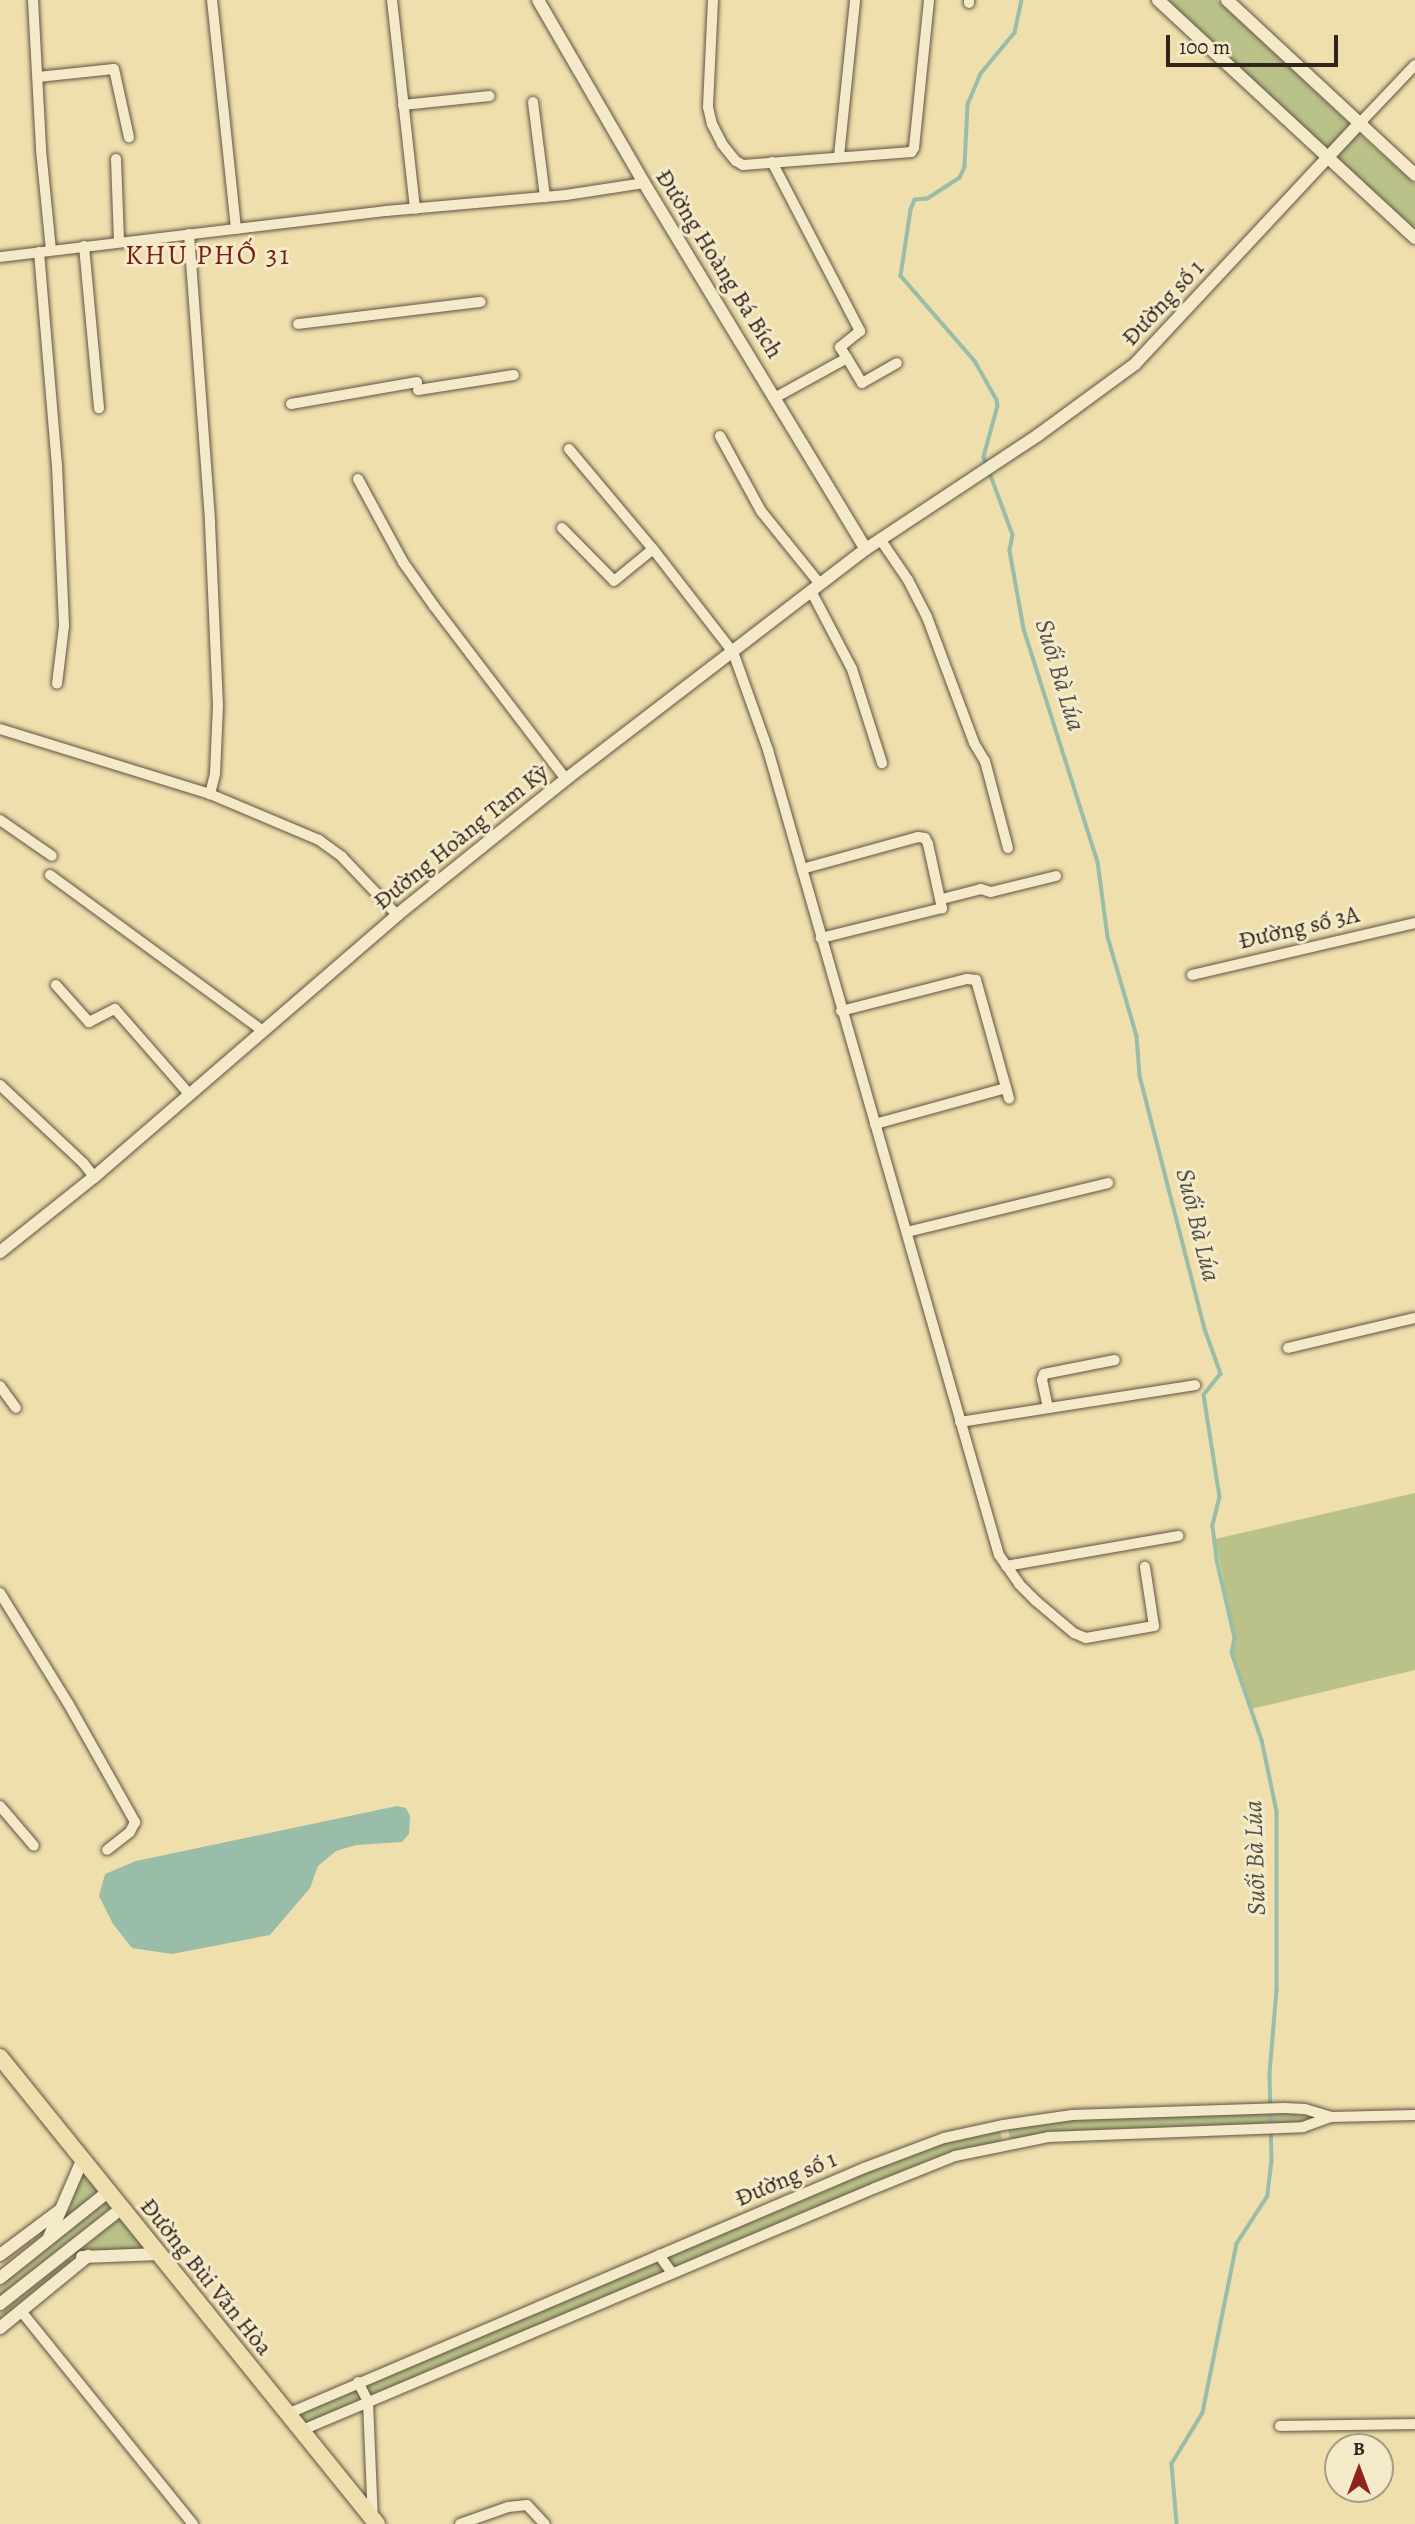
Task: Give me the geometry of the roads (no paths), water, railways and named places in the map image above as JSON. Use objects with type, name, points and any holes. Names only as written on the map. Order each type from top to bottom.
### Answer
[{"type":"main road","name":"Đường Bùi Văn Hòa","points":[[0,2057],[375,2522]]},
{"type":"street","points":[[33,0],[42,170],[51,250]]},
{"type":"street","points":[[212,0],[236,229]]},
{"type":"street","points":[[392,0],[415,209]]},
{"type":"street","name":"Đường Hoàng Bá Bích","points":[[538,0],[644,183],[776,397],[866,550]]},
{"type":"street","points":[[713,0],[708,107],[712,124],[722,144],[736,161],[743,165],[839,156],[900,155],[914,148],[929,0]]},
{"type":"street","points":[[839,156],[855,0]]},
{"type":"street","points":[[1158,0],[1415,238]]},
{"type":"street","points":[[1227,0],[1415,175]]},
{"type":"street","points":[[1359,124],[1415,65]]},
{"type":"street","points":[[38,77],[114,69],[129,138]]},
{"type":"street","points":[[403,104],[490,96]]},
{"type":"street","points":[[533,102],[545,197]]},
{"type":"street","name":"Đường số 1","points":[[969,480],[1135,364],[1359,124]]},
{"type":"street","points":[[116,159],[119,243]]},
{"type":"street","points":[[772,162],[859,323],[860,331],[856,337],[840,347],[862,383],[897,363]]},
{"type":"street","points":[[0,257],[415,209],[545,197],[644,183]]},
{"type":"street","points":[[190,234],[209,499],[218,713],[215,785],[210,794]]},
{"type":"street","points":[[84,246],[99,408]]},
{"type":"street","points":[[39,252],[57,465],[64,626],[58,684]]},
{"type":"street","points":[[298,324],[481,302]]},
{"type":"street","points":[[776,397],[847,358]]},
{"type":"street","points":[[291,404],[514,375]]},
{"type":"street","points":[[720,436],[761,511],[816,587],[852,668],[882,763]]},
{"type":"street","points":[[569,449],[653,549],[733,652],[768,750],[993,1537],[1006,1566],[1035,1601],[1074,1633],[1086,1638],[1154,1626],[1145,1567]]},
{"type":"street","points":[[358,479],[393,544],[433,606],[566,779]]},
{"type":"street","name":"Đường Hoàng Tam Kỳ","points":[[0,1252],[94,1177],[397,915],[566,779],[880,539],[969,480]]},
{"type":"street","points":[[562,528],[614,580],[653,549]]},
{"type":"street","points":[[880,539],[908,580],[927,617],[974,743],[985,761],[1008,848]]},
{"type":"street","points":[[0,729],[210,794],[319,840],[342,857],[397,915]]},
{"type":"street","points":[[0,820],[52,856]]},
{"type":"street","points":[[802,869],[923,837],[942,899],[941,909],[821,938]]},
{"type":"street","points":[[50,875],[263,1031]]},
{"type":"street","points":[[942,899],[981,889],[990,892],[1056,876]]},
{"type":"street","name":"Đường số 3A","points":[[1192,975],[1415,923]]},
{"type":"street","points":[[841,1011],[972,979],[979,984],[1007,1093],[875,1124]]},
{"type":"street","points":[[56,985],[89,1022],[116,1009],[190,1095]]},
{"type":"street","points":[[0,1085],[84,1164],[94,1177]]},
{"type":"street","points":[[906,1232],[1108,1183]]},
{"type":"street","points":[[1288,1348],[1415,1318]]},
{"type":"street","points":[[1048,1408],[1042,1380],[1044,1374],[1115,1360]]},
{"type":"street","points":[[960,1422],[1195,1385]]},
{"type":"street","points":[[0,1386],[16,1408]]},
{"type":"street","points":[[1006,1566],[1178,1536]]},
{"type":"street","points":[[0,1593],[68,1703],[135,1822],[130,1832],[107,1850]]},
{"type":"street","points":[[0,1806],[34,1846]]},
{"type":"street","name":"Đường số 1","points":[[287,2414],[915,2148],[1003,2125],[1072,2115],[1284,2108],[1331,2117],[1415,2115]]},
{"type":"street","name":"Đường số 1","points":[[300,2431],[923,2168],[1007,2144],[1085,2134],[1303,2127],[1331,2117]]},
{"type":"street","points":[[1003,2125],[1007,2144]]},
{"type":"street","points":[[47,2241],[83,2158]]},
{"type":"street","points":[[0,2278],[109,2191]]},
{"type":"street","points":[[0,2304],[122,2207]]},
{"type":"street","points":[[0,2255],[61,2210]]},
{"type":"street","points":[[61,2257],[159,2254]]},
{"type":"street","points":[[659,2255],[672,2273]]},
{"type":"street","points":[[0,2328],[88,2256]]},
{"type":"street","points":[[21,2311],[193,2524]]},
{"type":"street","points":[[358,2382],[368,2402],[375,2522]]},
{"type":"street","points":[[1280,2426],[1415,2424]]},
{"type":"street","points":[[460,2524],[508,2507],[527,2505],[545,2524]]},
{"type":"waterway","name":"Suối Bà Lúa","points":[[1022,0],[1015,33],[981,74],[968,105],[965,167],[960,178],[928,199],[915,200],[911,210],[901,276],[975,361],[997,400],[998,406],[984,457],[1013,535],[1010,551],[1024,629],[1098,862],[1108,937],[1137,1036],[1140,1076],[1205,1329],[1221,1374],[1204,1395],[1220,1497],[1213,1526],[1217,1560],[1235,1638],[1232,1653],[1262,1740],[1277,1812],[1277,1990],[1270,2074],[1272,2161],[1268,2196],[1237,2244],[1203,2413],[1172,2464],[1177,2524]]},
{"type":"district","name":"KHU PHỐ 31","points":[[208,255]]}]
